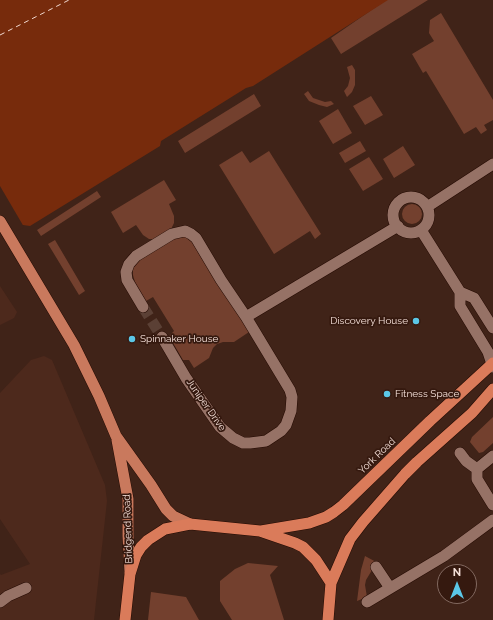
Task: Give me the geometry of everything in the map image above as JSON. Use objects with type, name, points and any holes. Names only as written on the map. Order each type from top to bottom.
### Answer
[{"type":"highway","name":"York Road","points":[[260,531],[309,523],[319,520],[334,512],[430,421],[493,365]]},
{"type":"highway","points":[[328,620],[331,583],[350,539],[405,474],[472,414],[493,389]]},
{"type":"highway","points":[[125,620],[130,574],[136,555],[148,540],[165,529],[190,524],[260,531],[295,543],[303,548],[319,563],[331,583]]},
{"type":"main road","name":"Bridgend Road","points":[[0,221],[74,345],[99,396],[116,436],[128,499],[130,574]]},
{"type":"main road","name":"Bridgend Road","points":[[116,436],[151,485],[166,510],[173,516],[190,524]]},
{"type":"street","points":[[427,207],[493,164]]},
{"type":"street","points":[[414,197],[419,199],[427,207],[429,217],[428,222],[421,230],[411,232],[402,230],[398,226],[394,217],[394,212],[396,207],[403,200],[414,197]]},
{"type":"street","points":[[246,317],[398,226]]},
{"type":"street","points":[[421,230],[460,292],[460,306],[488,352],[493,365]]},
{"type":"street","name":"Juniper Drive","points":[[143,307],[128,280],[126,272],[130,264],[136,256],[172,234],[185,231],[191,234],[196,238],[290,390],[292,397],[291,411],[286,425],[281,431],[266,441],[243,443],[232,438],[226,433],[186,378],[162,337]]},
{"type":"street","points":[[460,292],[474,298],[493,328]]},
{"type":"street","points":[[460,453],[466,461],[477,469]]},
{"type":"street","points":[[477,469],[493,456]]},
{"type":"street","points":[[477,469],[477,479],[493,505]]},
{"type":"street","points":[[367,602],[444,556],[493,520]]},
{"type":"street","points":[[376,567],[390,588]]},
{"type":"street","points":[[0,602],[8,596],[26,588]]},
{"type":"shaded area","points":[[0,0],[388,0],[253,86],[246,88],[161,141],[160,146],[30,226],[23,225],[0,238]]},
{"type":"shaded area","points":[[386,0],[428,0],[341,54],[331,38]]},
{"type":"shaded area","points":[[441,13],[493,100],[493,120],[484,125],[487,130],[481,134],[476,127],[464,134],[426,71],[423,73],[412,54],[434,41],[429,33],[430,20]]},
{"type":"shaded area","points":[[352,65],[355,70],[355,85],[352,92],[347,97],[344,91],[348,86],[350,78],[347,67]]},
{"type":"shaded area","points":[[308,91],[313,98],[325,102],[331,101],[334,104],[327,107],[309,101],[304,94]]},
{"type":"shaded area","points":[[254,94],[261,106],[185,153],[178,141]]},
{"type":"shaded area","points":[[371,96],[383,115],[365,125],[353,106]]},
{"type":"shaded area","points":[[338,109],[352,133],[333,144],[319,121]]},
{"type":"shaded area","points":[[360,141],[366,151],[345,163],[339,153]]},
{"type":"shaded area","points":[[403,146],[415,165],[394,178],[383,159]]},
{"type":"shaded area","points":[[242,151],[250,163],[269,151],[321,234],[315,239],[310,231],[274,254],[219,165]]},
{"type":"shaded area","points":[[369,157],[383,179],[363,191],[349,169]]},
{"type":"shaded area","points":[[164,180],[176,200],[169,204],[174,216],[174,223],[171,229],[155,239],[149,239],[143,235],[136,225],[123,233],[111,212]]},
{"type":"shaded area","points":[[97,191],[101,197],[41,236],[37,230]]},
{"type":"shaded area","points":[[412,204],[419,207],[422,214],[419,221],[412,224],[405,221],[402,214],[405,207]]},
{"type":"shaded area","points":[[181,236],[188,238],[194,244],[249,332],[234,342],[223,342],[217,344],[213,348],[209,358],[194,368],[189,360],[183,360],[169,336],[174,331],[153,297],[146,301],[135,282],[133,275],[133,269],[136,263],[174,237]]},
{"type":"shaded area","points":[[55,240],[85,291],[79,295],[48,244]]},
{"type":"shaded area","points":[[0,286],[17,312],[14,318],[0,325]]},
{"type":"shaded area","points":[[44,356],[52,360],[105,485],[107,501],[94,620],[0,620],[0,574],[1,575],[30,564],[0,519],[0,393],[31,360]]},
{"type":"shaded area","points":[[493,417],[493,443],[483,452],[479,453],[470,442],[472,437]]},
{"type":"shaded area","points":[[365,556],[378,563],[366,580],[365,585],[367,597],[357,601],[361,570]]},
{"type":"shaded area","points":[[248,563],[278,566],[270,575],[284,620],[232,620],[220,601],[220,581],[235,569]]},
{"type":"shaded area","points":[[151,592],[186,597],[199,620],[148,620]]},
{"type":"pier","points":[[0,186],[24,227],[0,240]]},
{"type":"ferry route","points":[[0,35],[69,0]]},
{"type":"tunnel","points":[[143,307],[162,337]]},
{"type":"place","name":"Discovery House","points":[[416,321]]},
{"type":"place","name":"Spinnaker House","points":[[132,339]]},
{"type":"place","name":"Fitness Space","points":[[387,394]]}]
